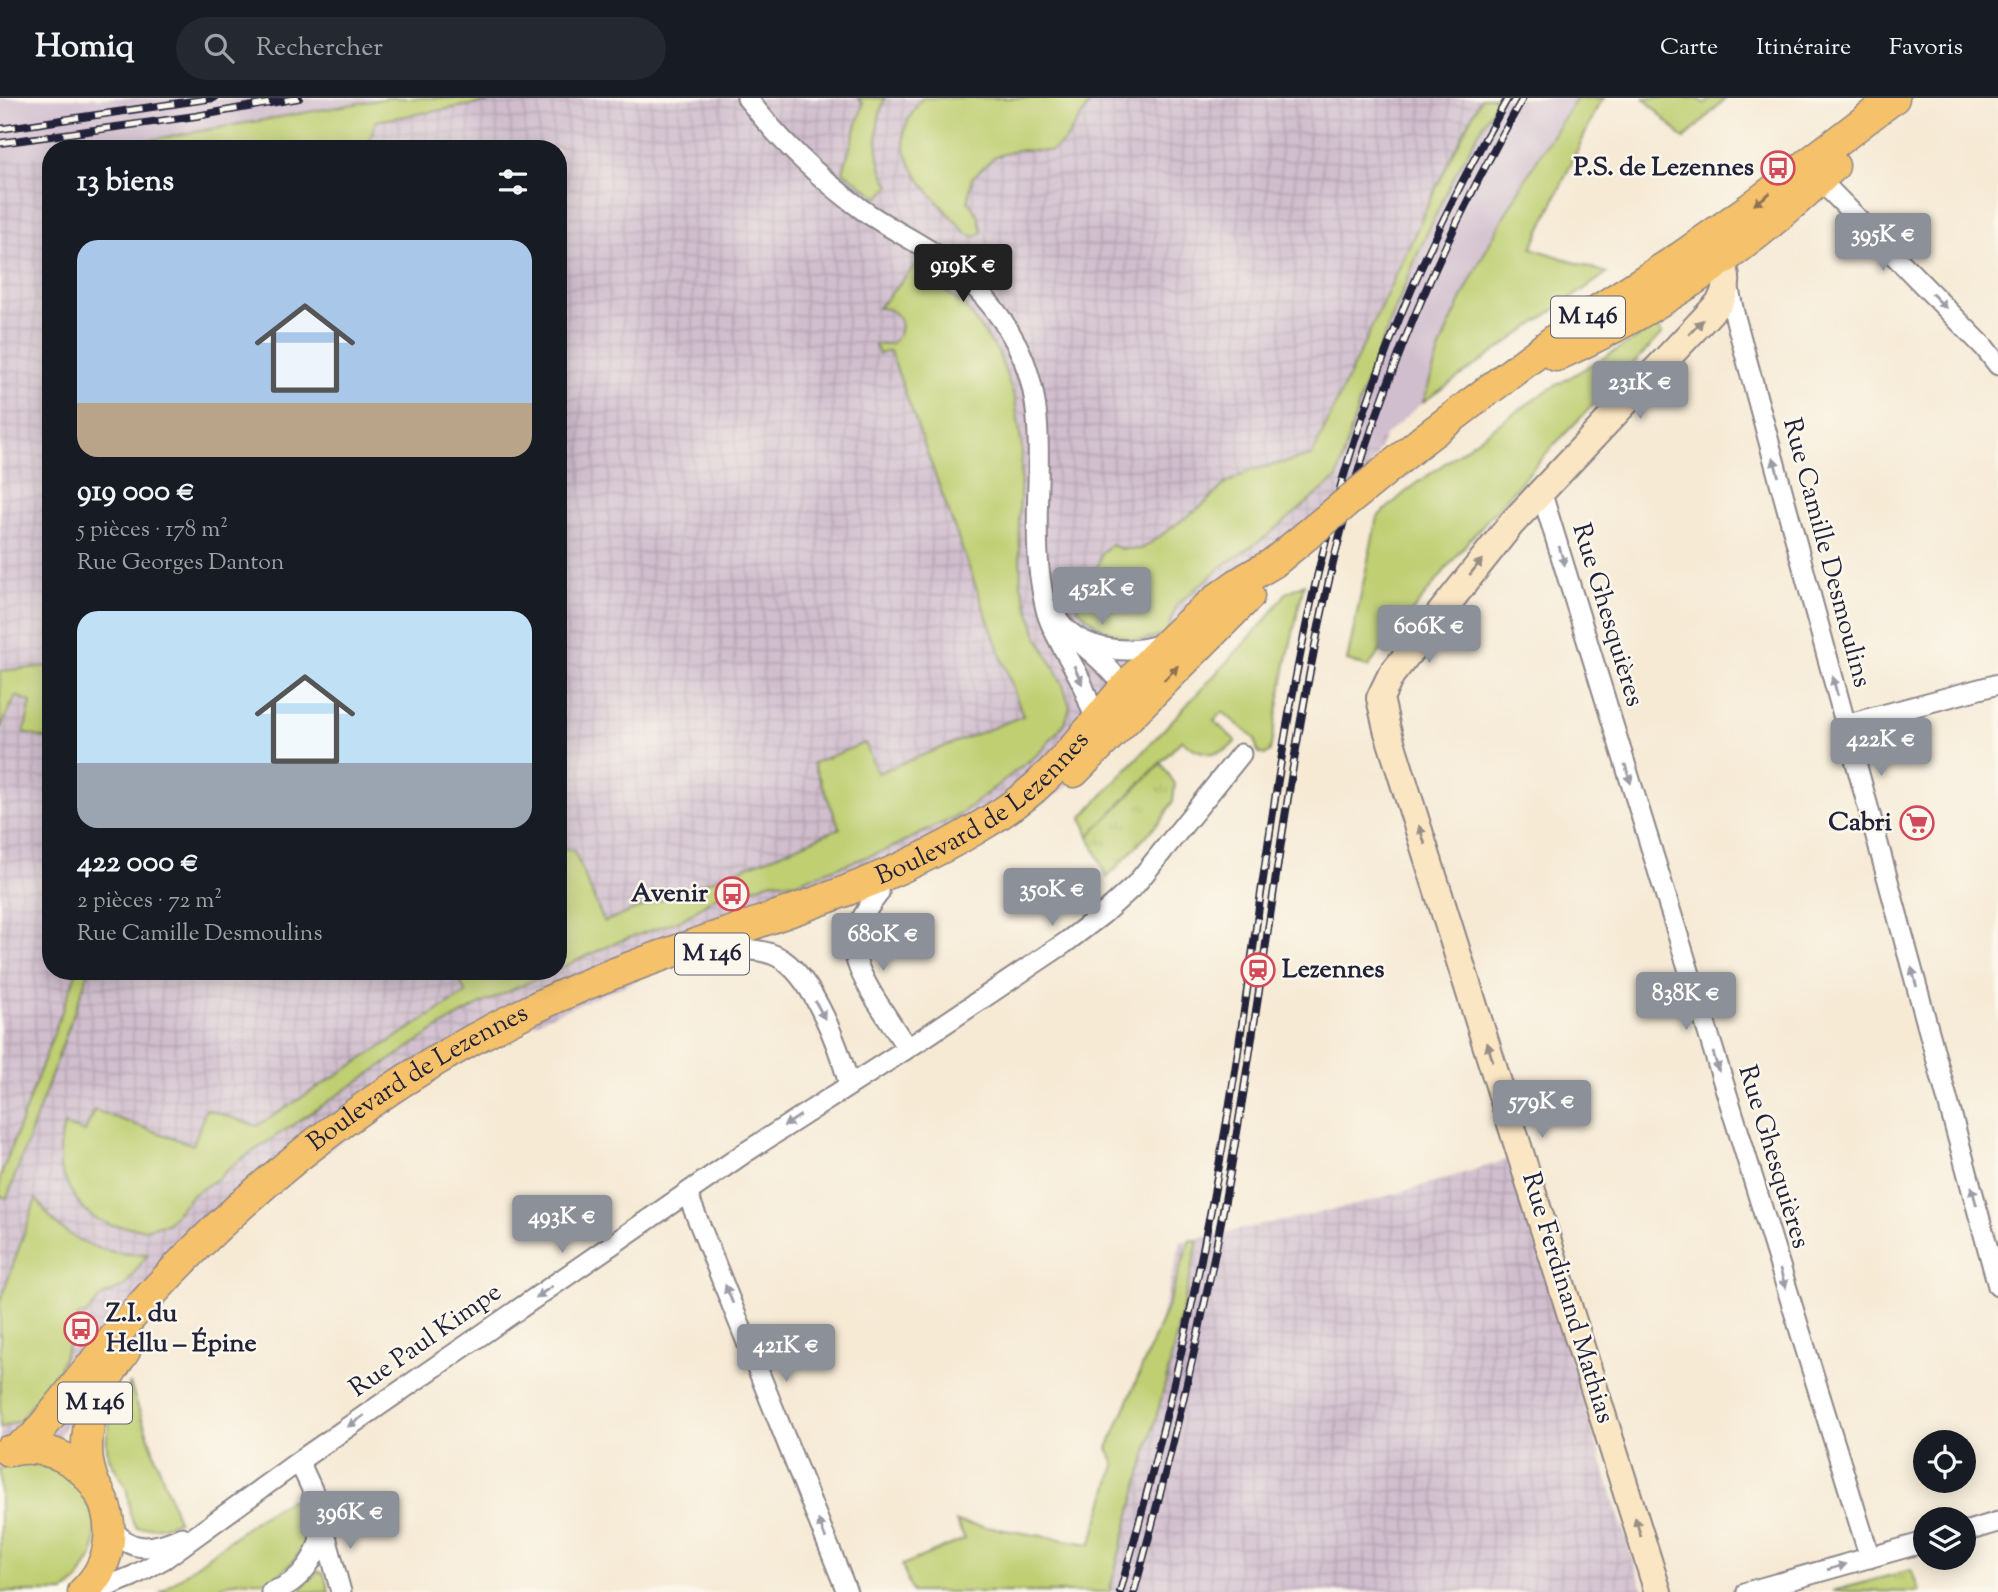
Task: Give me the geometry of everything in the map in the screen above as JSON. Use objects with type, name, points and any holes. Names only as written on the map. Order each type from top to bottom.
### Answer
[{"type":"main road","name":"M 146","points":[[1724,271],[1816,171],[1894,98]]},
{"type":"main road","name":"M 146","points":[[1682,256],[1816,171],[1872,129],[1900,98]]},
{"type":"main road","name":"Boulevard de Lezennes","points":[[94,1483],[87,1458],[89,1423],[111,1370],[139,1333],[203,1260],[267,1200],[357,1129],[468,1058],[531,1026],[600,996],[819,918],[879,893],[957,854],[1020,813],[1070,775],[1110,726],[1124,688],[1173,639],[1235,585],[1273,563],[1424,439],[1573,326],[1682,256]]},
{"type":"main road","name":"Boulevard de Lezennes","points":[[1499,383],[1724,271]]},
{"type":"main road","name":"Boulevard de Lezennes","points":[[7,1452],[34,1437],[127,1322],[210,1234],[296,1157],[387,1089],[461,1046],[577,989],[824,900],[935,852],[1007,809],[1110,726],[1254,592],[1273,563]]},
{"type":"main road","points":[[7,1452],[33,1449],[59,1455],[75,1464],[94,1483],[103,1499],[110,1525],[105,1560],[92,1583],[83,1592]]},
{"type":"street","points":[[747,98],[776,135],[836,189],[881,222],[944,260],[963,276],[1008,329],[1024,362],[1038,417],[1038,544],[1042,590],[1048,616],[1081,681],[1110,726]]},
{"type":"street","points":[[1816,171],[1984,347],[1998,365]]},
{"type":"street","points":[[1541,491],[1719,303],[1725,291],[1724,271],[1713,255],[1702,253],[1682,256]]},
{"type":"street","name":"Rue Camille Desmoulins","points":[[1724,271],[1998,1286]]},
{"type":"street","name":"Rue Ferdinand Mathias","points":[[1541,491],[1433,620],[1386,683],[1380,698],[1384,719],[1658,1592]]},
{"type":"street","name":"Rue Ghesquières","points":[[1541,491],[1870,1558]]},
{"type":"street","points":[[1042,590],[1058,619],[1106,666],[1124,688]]},
{"type":"street","points":[[1071,633],[1096,646],[1119,650],[1145,650],[1173,639]]},
{"type":"street","points":[[1845,725],[1998,684]]},
{"type":"street","name":"Rue Paul Kimpe","points":[[94,1592],[133,1576],[164,1559],[299,1461],[687,1193],[1065,943],[1121,898],[1158,859],[1241,754]]},
{"type":"street","points":[[879,893],[863,913],[855,933],[854,960],[907,1048]]},
{"type":"street","points":[[731,948],[761,951],[776,956],[785,960],[797,973],[827,1023],[849,1084]]},
{"type":"street","points":[[687,1193],[847,1592]]},
{"type":"street","points":[[299,1461],[321,1520],[341,1592]]},
{"type":"street","points":[[271,1592],[291,1583],[309,1564],[319,1542],[321,1520]]},
{"type":"street","points":[[1976,1528],[1998,1522]]},
{"type":"street","name":"Rue Paul Kimpe","points":[[110,1525],[125,1542],[146,1547],[169,1543],[209,1525]]},
{"type":"street","points":[[1747,1592],[1913,1545]]},
{"type":"shaded area","points":[[0,98],[1538,98],[1352,509],[1146,704],[1066,787],[1003,832],[949,863],[932,865],[731,948],[657,972],[548,1017],[417,1086],[243,1212],[99,1371],[0,1531]]},
{"type":"shaded area","points":[[0,98],[388,98],[149,140],[42,140],[42,156],[0,161]]},
{"type":"shaded area","points":[[1498,98],[1577,98],[1554,132],[1489,245],[1446,333],[1423,402],[1337,478],[1364,387],[1419,253],[1451,182]]},
{"type":"shaded area","points":[[1510,1159],[1644,1592],[1089,1592],[1181,1242],[1365,1203]]},
{"type":"green space","points":[[388,98],[513,98],[376,121],[370,140],[149,140]]},
{"type":"green space","points":[[858,98],[885,98],[879,119],[877,143],[881,166],[890,186],[879,198],[843,171],[863,104]]},
{"type":"green space","points":[[922,98],[1093,98],[1065,141],[1051,151],[1017,150],[994,157],[972,178],[968,201],[978,215],[982,232],[976,237],[967,234],[938,202],[911,164],[906,151],[904,132]]},
{"type":"green space","points":[[1481,98],[1498,98],[1451,182],[1418,253],[1364,387],[1337,478],[1267,536],[1224,565],[1177,604],[1166,633],[1138,640],[1120,636],[1095,623],[1075,604],[1088,601],[1102,552],[1111,545],[1122,549],[1142,549],[1203,505],[1225,484],[1251,470],[1312,456],[1433,194]]},
{"type":"green space","points":[[1577,98],[1604,98],[1532,248],[1607,273],[1423,402],[1443,340],[1475,271],[1523,182]]},
{"type":"green space","points":[[1644,98],[1696,98],[1705,104],[1710,98],[1726,98],[1684,139]]},
{"type":"green space","points":[[915,266],[965,307],[998,352],[1015,399],[1022,448],[1019,521],[1021,584],[1037,635],[1063,685],[1070,707],[1065,723],[1039,753],[959,815],[891,848],[794,883],[772,881],[739,893],[736,886],[683,919],[620,941],[567,965],[567,849],[574,851],[604,922],[840,828],[813,763],[865,743],[877,773],[1023,716],[890,351],[879,354],[875,344],[890,344],[896,339],[901,327],[900,321],[892,311],[878,308]]},
{"type":"green space","points":[[1658,326],[1662,334],[1553,446],[1470,539],[1368,667],[1347,661],[1377,517],[1408,490],[1548,390]]},
{"type":"green space","points":[[1304,584],[1270,751],[1265,755],[1258,753],[1255,739],[1223,712],[1214,721],[1236,741],[1230,747],[1216,753],[1202,752],[1182,740],[1089,836],[1082,817],[1266,620],[1286,593]]},
{"type":"green space","points":[[42,667],[42,738],[24,733],[31,702],[16,696],[0,729],[0,671]]},
{"type":"green space","points":[[1161,763],[1175,784],[1173,801],[1163,818],[1107,878],[1089,836]]},
{"type":"green space","points":[[74,980],[86,980],[7,1198],[0,1196],[0,1178]]},
{"type":"green space","points":[[460,980],[533,980],[481,1004],[440,1027],[231,1166],[220,1177],[192,1195],[168,1223],[145,1229],[111,1225],[94,1218],[82,1208],[69,1188],[60,1168],[60,1141],[64,1125],[85,1132],[94,1110],[193,1145],[206,1109],[257,1126],[466,993]]},
{"type":"green space","points":[[36,1199],[57,1225],[80,1241],[113,1252],[148,1254],[124,1287],[102,1296],[85,1316],[81,1314],[71,1326],[75,1329],[59,1368],[19,1421],[0,1428],[0,1302]]},
{"type":"green space","points":[[1190,1240],[1198,1241],[1166,1381],[1109,1592],[912,1592],[902,1565],[965,1539],[956,1522],[1091,1544],[1115,1465],[1108,1448],[1165,1313]]},
{"type":"green space","points":[[130,1384],[178,1521],[162,1527],[137,1528],[134,1524],[126,1487],[108,1452],[110,1421]]},
{"type":"green space","points":[[28,1462],[59,1470],[84,1491],[96,1521],[94,1553],[78,1581],[64,1592],[0,1592],[0,1468]]},
{"type":"green space","points":[[289,1500],[302,1505],[308,1521],[308,1531],[300,1552],[277,1576],[265,1581],[236,1582],[204,1592],[161,1592],[260,1517]]},
{"type":"green space","points":[[1911,1570],[1920,1592],[1832,1591]]},
{"type":"green space","points":[[318,1571],[324,1574],[329,1592],[303,1592],[302,1586]]},
{"type":"railway","points":[[0,129],[214,98]]},
{"type":"railway","points":[[0,143],[196,116],[299,98]]},
{"type":"railway","points":[[1120,1592],[1166,1417],[1205,1240],[1239,1047],[1283,749],[1311,602],[1329,529],[1362,417],[1404,308],[1453,201],[1508,98]]},
{"type":"railway","points":[[1134,1592],[1165,1475],[1218,1239],[1293,768],[1334,559],[1369,438],[1412,321],[1464,208],[1523,98]]},
{"type":"place","name":"P.S. de Lezennes","points":[[1778,168]]},
{"type":"place","name":"Cabri","points":[[1917,823]]},
{"type":"place","name":"Avenir","points":[[732,894]]},
{"type":"place","name":"Lezennes","points":[[1258,970]]},
{"type":"place","name":"Z.I. du Hellu – Épine","points":[[81,1329]]}]
